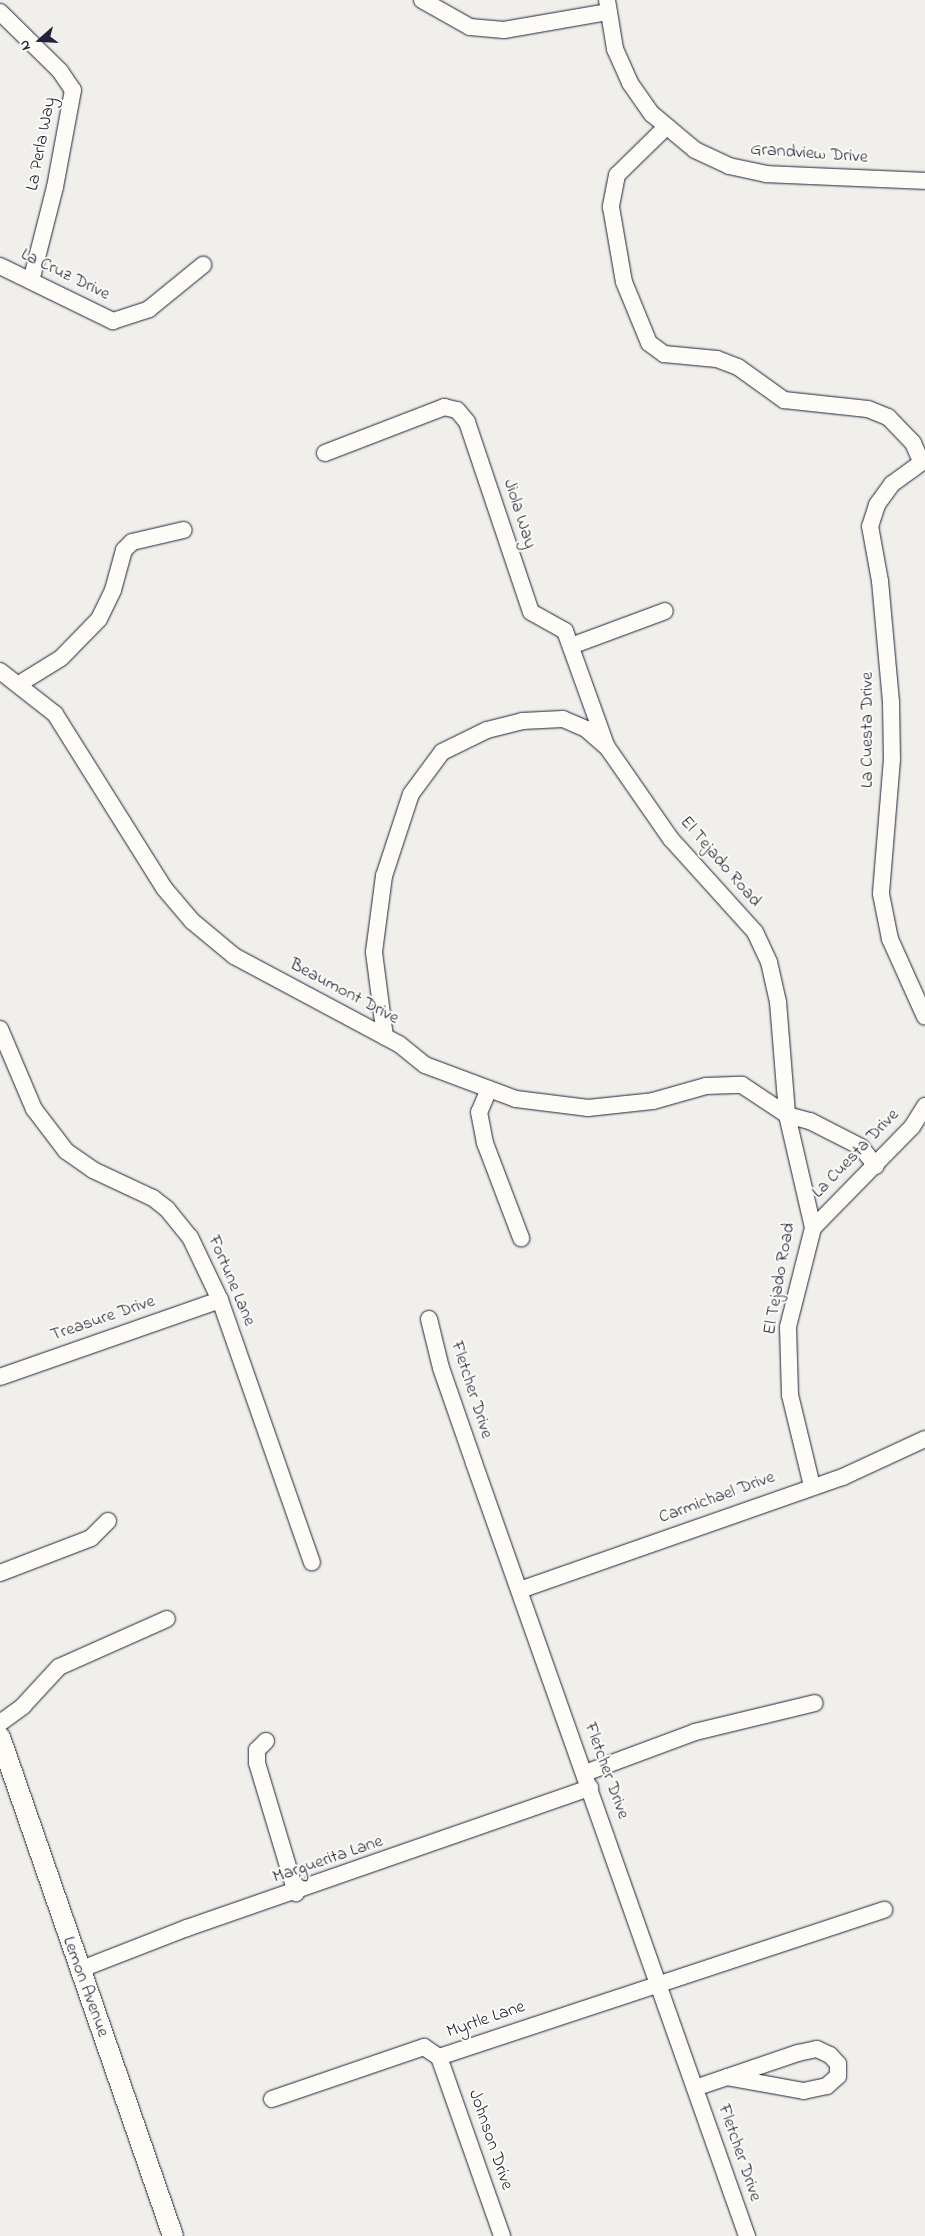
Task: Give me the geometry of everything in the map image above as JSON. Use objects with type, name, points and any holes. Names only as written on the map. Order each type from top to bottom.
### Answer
[{"type":"main road","name":"Lemon Avenue","points":[[0,1737],[79,1970],[173,2236]]},
{"type":"street","points":[[422,0],[470,27],[504,30],[607,6]]},
{"type":"street","name":"Grandview Drive","points":[[607,6],[622,66],[640,100],[666,128],[704,155],[748,171],[925,181]]},
{"type":"street","name":"La Perla Way","points":[[0,12],[60,71],[74,90],[55,187],[30,281]]},
{"type":"street","points":[[666,128],[617,175],[610,207],[624,282],[649,342],[664,354],[717,360],[738,367],[784,400],[868,409],[888,417],[913,443],[923,461]]},
{"type":"street","name":"La Cruz Drive","points":[[0,266],[113,320],[149,309],[203,265]]},
{"type":"street","name":"Jiola Way","points":[[325,453],[444,408],[457,410],[467,422],[531,612],[566,630],[607,747]]},
{"type":"street","name":"La Cuesta Drive","points":[[923,461],[884,494],[870,526],[880,581],[891,703],[892,759],[881,894],[890,939],[925,1017]]},
{"type":"street","points":[[19,684],[61,658],[99,619],[113,590],[124,550],[132,542],[184,530]]},
{"type":"street","points":[[571,646],[665,611]]},
{"type":"street","name":"Beaumont Drive","points":[[0,671],[55,714],[164,888],[192,921],[234,956],[385,1037],[425,1065],[516,1099],[588,1108],[653,1102],[706,1086],[742,1085],[786,1115]]},
{"type":"street","name":"El Tejado Road","points":[[385,1037],[374,952],[384,876],[411,794],[442,752],[487,730],[522,722],[563,719],[586,729],[607,747],[671,839],[755,932],[769,962],[778,1002],[786,1115],[813,1228],[788,1326],[790,1395],[812,1486]]},
{"type":"street","name":"Fortune Lane","points":[[0,1029],[42,1123],[66,1151],[93,1170],[137,1189],[167,1209],[190,1236],[220,1300],[312,1562]]},
{"type":"street","points":[[488,1089],[479,1112],[485,1143],[521,1238]]},
{"type":"street","name":"La Cuesta Drive","points":[[813,1228],[876,1166],[912,1127],[925,1106]]},
{"type":"street","points":[[786,1115],[810,1121],[861,1147],[876,1166]]},
{"type":"street","name":"Treasure Drive","points":[[0,1377],[220,1300]]},
{"type":"street","name":"Fletcher Drive","points":[[429,1319],[441,1368],[747,2236]]},
{"type":"street","name":"Carmichael Drive","points":[[520,1590],[812,1486],[844,1477],[925,1438]]},
{"type":"street","points":[[0,1573],[91,1538],[108,1521]]},
{"type":"street","points":[[0,1723],[23,1706],[59,1667],[167,1619]]},
{"type":"street","name":"Marguerita Lane","points":[[79,1970],[187,1928],[296,1893],[588,1781],[700,1731],[815,1703]]},
{"type":"street","points":[[266,1741],[257,1750],[257,1763],[296,1893]]},
{"type":"street","name":"Myrtle Lane","points":[[272,2099],[424,2047],[439,2057],[884,1910]]},
{"type":"street","points":[[695,2088],[727,2077],[817,2049],[830,2055],[838,2064],[838,2076],[827,2086],[804,2091],[727,2077]]},
{"type":"street","name":"Johnson Drive","points":[[439,2057],[502,2236]]}]
